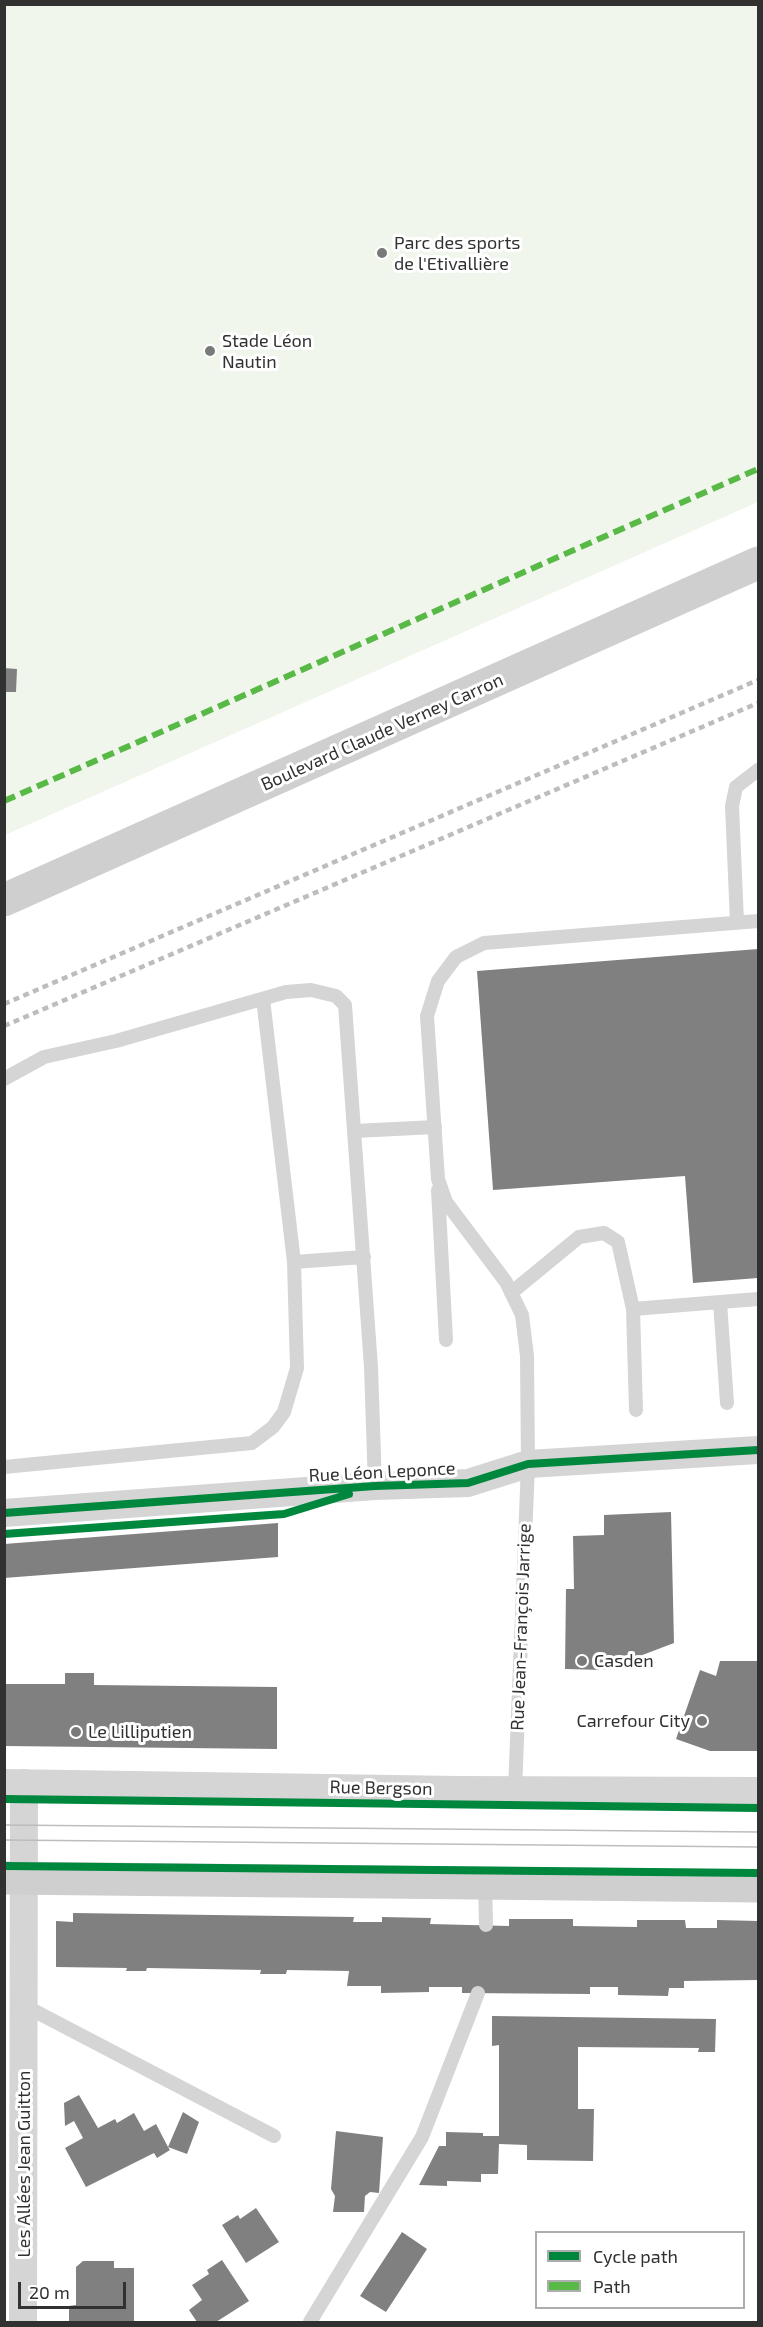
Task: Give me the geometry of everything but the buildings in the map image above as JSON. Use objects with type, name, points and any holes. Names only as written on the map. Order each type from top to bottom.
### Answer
[{"type":"main road","name":"Boulevard Claude Verney Carron","points":[[4,900],[759,564]]},
{"type":"main road","points":[[15,1878],[759,1886]]},
{"type":"street","name":"Rue Léon Leponce","points":[[4,1513],[375,1486],[468,1484],[528,1464],[759,1450]]},
{"type":"street","name":"Rue Bergson","points":[[14,1783],[759,1791]]},
{"type":"street","name":"Les Allées Jean Guitton","points":[[14,1783],[15,1878],[25,2006],[23,2322]]},
{"type":"lane","points":[[737,922],[732,806],[736,787],[759,770]]},
{"type":"lane","points":[[446,1340],[427,1016],[438,981],[456,957],[484,943],[759,921]]},
{"type":"lane","points":[[4,1078],[44,1057],[116,1041],[286,992],[311,990],[336,996],[345,1005],[371,1366],[375,1486]]},
{"type":"lane","points":[[4,1467],[252,1443],[273,1427],[284,1412],[297,1368],[294,1262],[263,999]]},
{"type":"lane","points":[[355,1131],[435,1127]]},
{"type":"lane","name":"Rue Jean-François Jarrige","points":[[438,1179],[446,1202],[506,1282],[522,1315],[527,1356],[528,1464],[514,1790]]},
{"type":"lane","points":[[511,1293],[579,1237],[604,1233],[618,1242],[633,1309],[636,1410]]},
{"type":"lane","points":[[294,1262],[364,1257]]},
{"type":"lane","points":[[633,1309],[759,1299]]},
{"type":"lane","points":[[720,1302],[727,1403]]},
{"type":"lane","points":[[485,1884],[486,1925]]},
{"type":"lane","points":[[310,2322],[422,2137],[478,1993]]},
{"type":"lane","points":[[25,2006],[274,2136]]},
{"type":"shaded area","name":"Parc des sports de l'Etivallière","points":[[5,5],[758,5],[758,502],[5,835]]},
{"type":"tram line","points":[[4,1825],[758,1832]]},
{"type":"tram line","points":[[4,1840],[758,1847]]},
{"type":"railway","points":[[4,1004],[758,680]]},
{"type":"railway","points":[[4,1026],[758,703]]},
{"type":"marked path","points":[[4,801],[758,469]]},
{"type":"cycle path","points":[[4,1513],[375,1486],[468,1483],[528,1464],[758,1450]]},
{"type":"cycle path","points":[[4,1534],[284,1514],[349,1494]]},
{"type":"cycle path","points":[[4,1799],[758,1808]]},
{"type":"cycle path","points":[[4,1866],[758,1873]]},
{"type":"place","name":"Parc des sports de l'Etivallière","points":[[382,253]]},
{"type":"place","name":"Stade Léon Nautin","points":[[210,351]]},
{"type":"place","name":"Casden","points":[[582,1661]]},
{"type":"place","name":"Carrefour City","points":[[702,1721]]},
{"type":"place","name":"Le Lilliputien","points":[[76,1732]]}]
